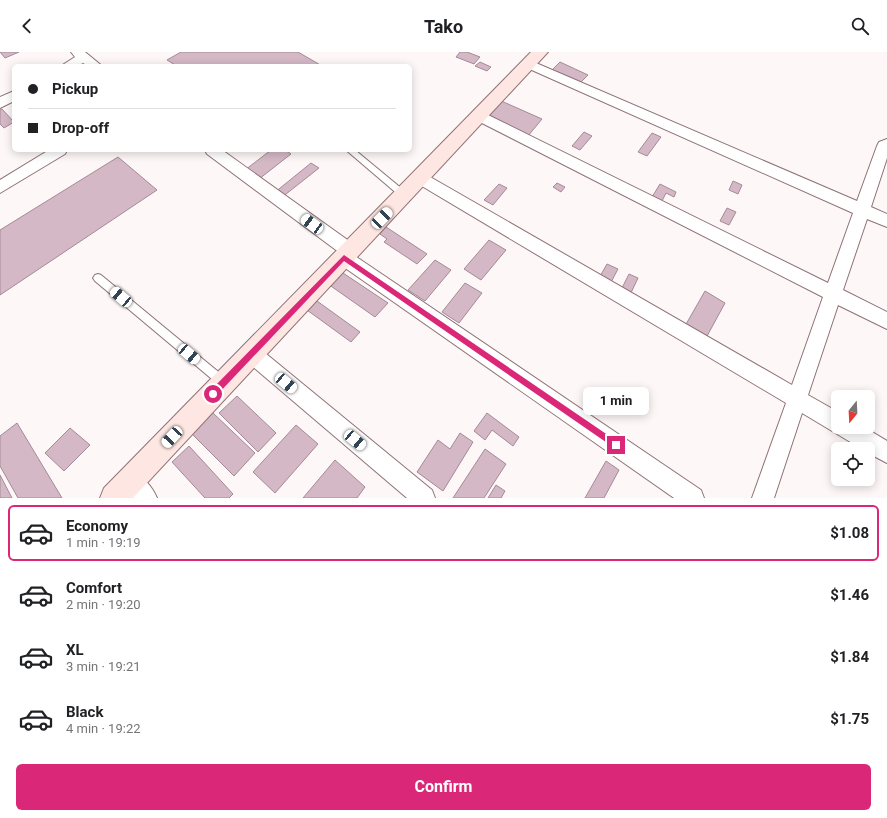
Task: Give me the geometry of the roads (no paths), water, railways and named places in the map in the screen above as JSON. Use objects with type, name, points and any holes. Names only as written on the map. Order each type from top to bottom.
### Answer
[{"type":"street","points":[[69,64],[80,54],[93,64]]},
{"type":"street","points":[[114,498],[534,58],[887,221]]},
{"type":"street","points":[[0,103],[12,96]]},
{"type":"street","points":[[479,116],[887,321]]},
{"type":"street","points":[[764,498],[884,146],[887,144]]},
{"type":"street","points":[[0,187],[57,152]]},
{"type":"street","points":[[215,152],[347,254],[693,498]]},
{"type":"street","points":[[420,178],[831,419]]},
{"type":"street","points":[[252,354],[424,498]]},
{"type":"street","points":[[857,434],[887,452]]},
{"type":"street","points":[[130,481],[146,498]]},
{"type":"lane","points":[[352,152],[404,195]]},
{"type":"lane","points":[[98,278],[223,383]]}]
